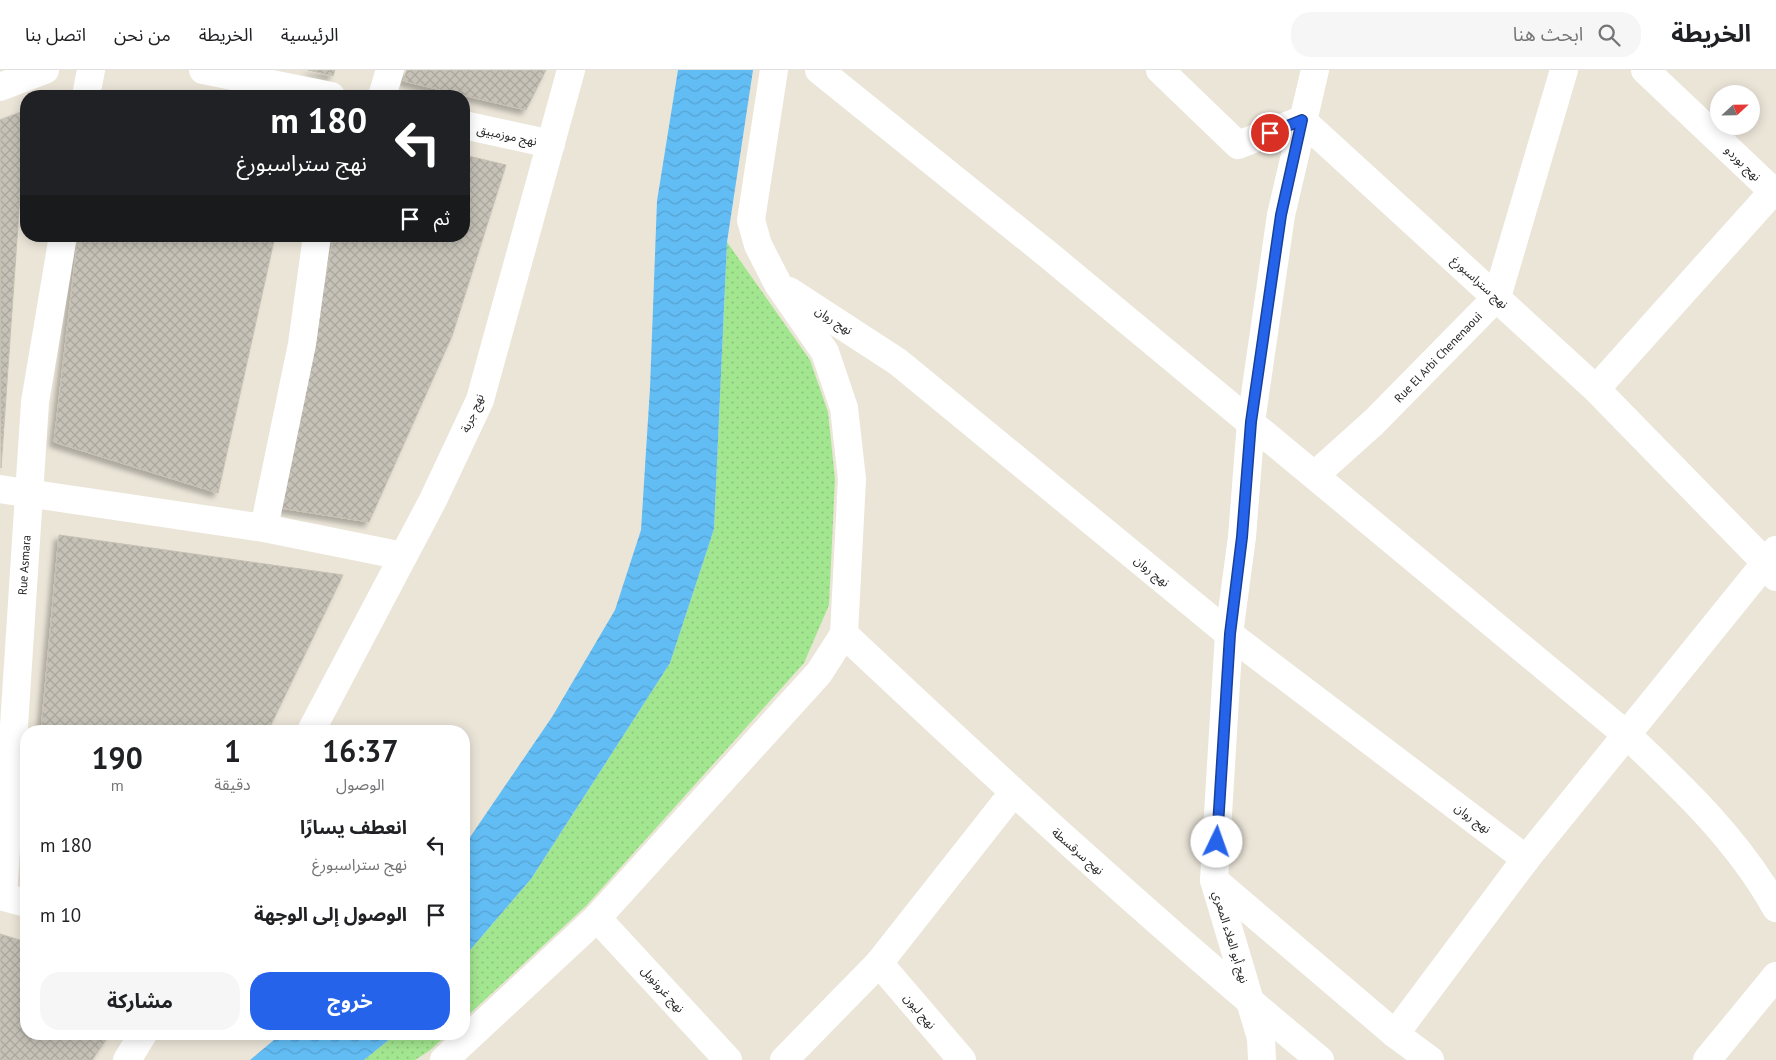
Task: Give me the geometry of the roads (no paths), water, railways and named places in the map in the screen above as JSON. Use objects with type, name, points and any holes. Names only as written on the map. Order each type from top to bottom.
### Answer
[{"type":"street","points":[[0,87],[45,70]]},
{"type":"street","points":[[87,90],[91,70]]},
{"type":"street","points":[[203,70],[301,90]]},
{"type":"street","points":[[384,90],[390,70]]},
{"type":"street","name":"نهج جربة","points":[[314,725],[433,500],[480,400],[571,70]]},
{"type":"street","points":[[470,1036],[598,918],[819,672],[844,634],[852,479],[844,408],[825,352],[778,284],[758,245],[750,220],[774,70]]},
{"type":"street","points":[[819,70],[1251,422],[1628,736],[1690,794],[1759,877],[1776,908]]},
{"type":"street","points":[[1160,70],[1238,145],[1302,120]]},
{"type":"street","name":"نهج أبو العلاء المعري","points":[[1262,1060],[1261,1038],[1252,1003],[1214,880],[1230,634],[1242,537],[1251,422],[1281,215],[1302,120],[1316,70]]},
{"type":"street","name":"Rue El Arbi Chenenaoui","points":[[1315,475],[1374,422],[1497,297],[1564,70]]},
{"type":"street","name":"نهج بوردو","points":[[1645,70],[1775,192]]},
{"type":"street","name":"نهج ستراسبورغ","points":[[1302,120],[1596,389],[1772,563]]},
{"type":"street","name":"نهج موزمبيق","points":[[470,126],[550,144]]},
{"type":"street","points":[[1596,389],[1775,192]]},
{"type":"street","name":"Rue Asmara","points":[[10,898],[35,402],[62,242]]},
{"type":"street","points":[[264,528],[302,344],[316,242]]},
{"type":"street","name":"نهج روان","points":[[778,284],[898,362],[1230,634],[1526,859]]},
{"type":"street","points":[[0,489],[264,528],[403,556]]},
{"type":"street","points":[[1395,1034],[1526,859],[1772,563]]},
{"type":"street","name":"نهج سرقسطة","points":[[844,634],[1013,793],[1252,1003],[1320,1060]]},
{"type":"street","points":[[784,1060],[879,963],[1013,793]]},
{"type":"street","points":[[1214,880],[1395,1034],[1430,1060]]},
{"type":"street","name":"نهج غرونوبل","points":[[598,918],[728,1060]]},
{"type":"street","name":"نهج ليون","points":[[879,963],[962,1060]]},
{"type":"street","points":[[1707,1060],[1776,976]]},
{"type":"street","points":[[127,1060],[139,1040]]},
{"type":"street","points":[[444,1060],[466,1040]]},
{"type":"water","points":[[678,70],[753,70],[727,242],[714,529],[670,663],[531,879],[470,950],[470,837],[552,717],[615,610],[641,530],[650,388],[657,201]]},
{"type":"water","points":[[274,1040],[389,1040],[364,1060],[250,1060]]}]
